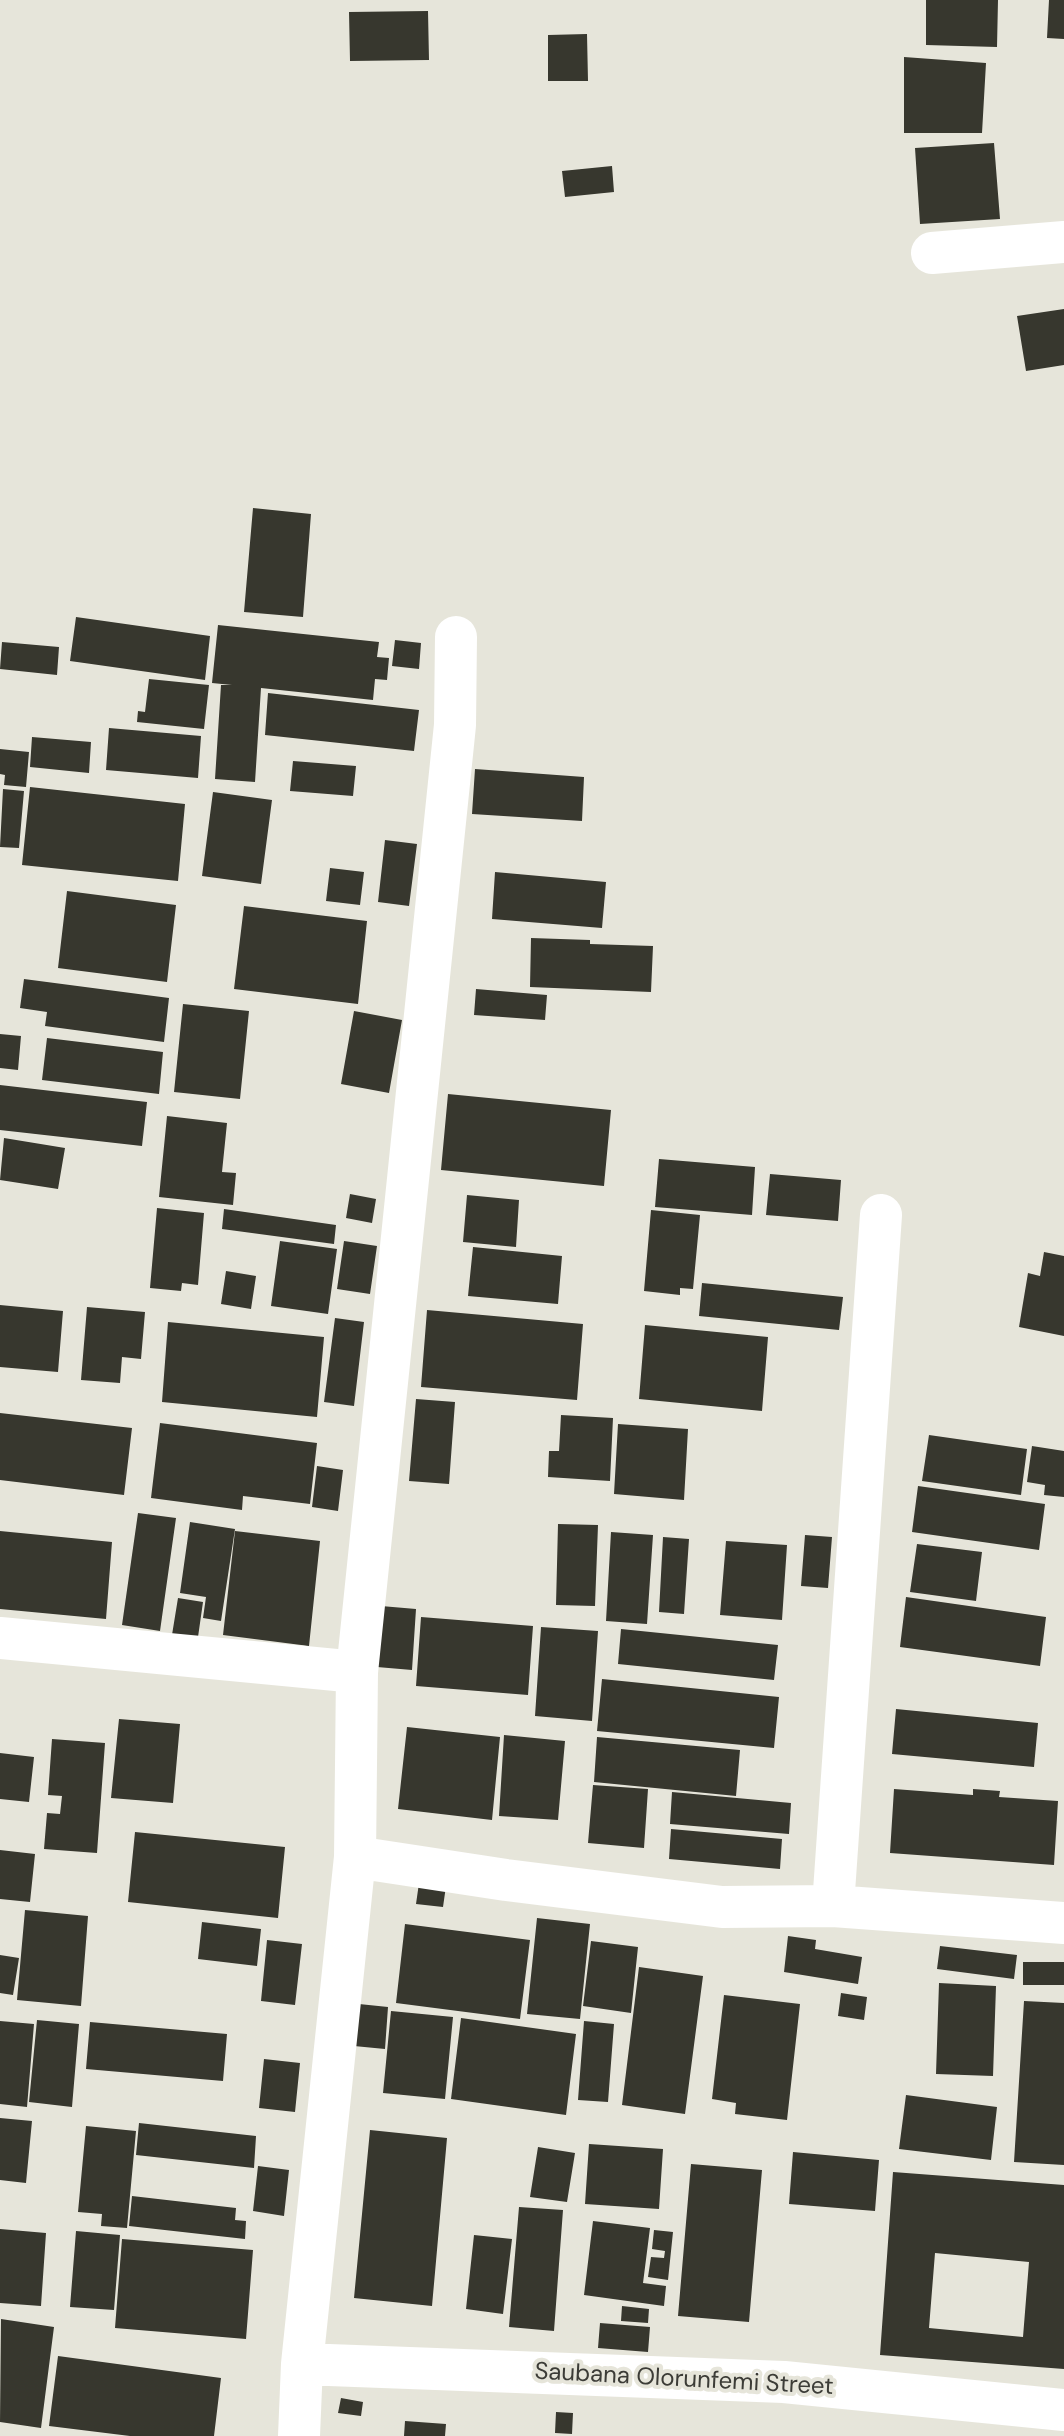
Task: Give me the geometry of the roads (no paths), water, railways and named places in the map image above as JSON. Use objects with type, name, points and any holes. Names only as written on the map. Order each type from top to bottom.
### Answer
[{"type":"street","points":[[932,253],[1064,242]]},
{"type":"street","points":[[299,2436],[302,2364],[355,1857],[357,1672],[455,725],[456,637]]},
{"type":"street","points":[[833,1906],[881,1215]]},
{"type":"street","points":[[0,1638],[357,1672]]},
{"type":"street","points":[[355,1857],[506,1880],[722,1907],[833,1906],[1064,1923]]},
{"type":"street","name":"Saubana Olorunfemi Street","points":[[302,2364],[784,2382],[1064,2410]]}]
